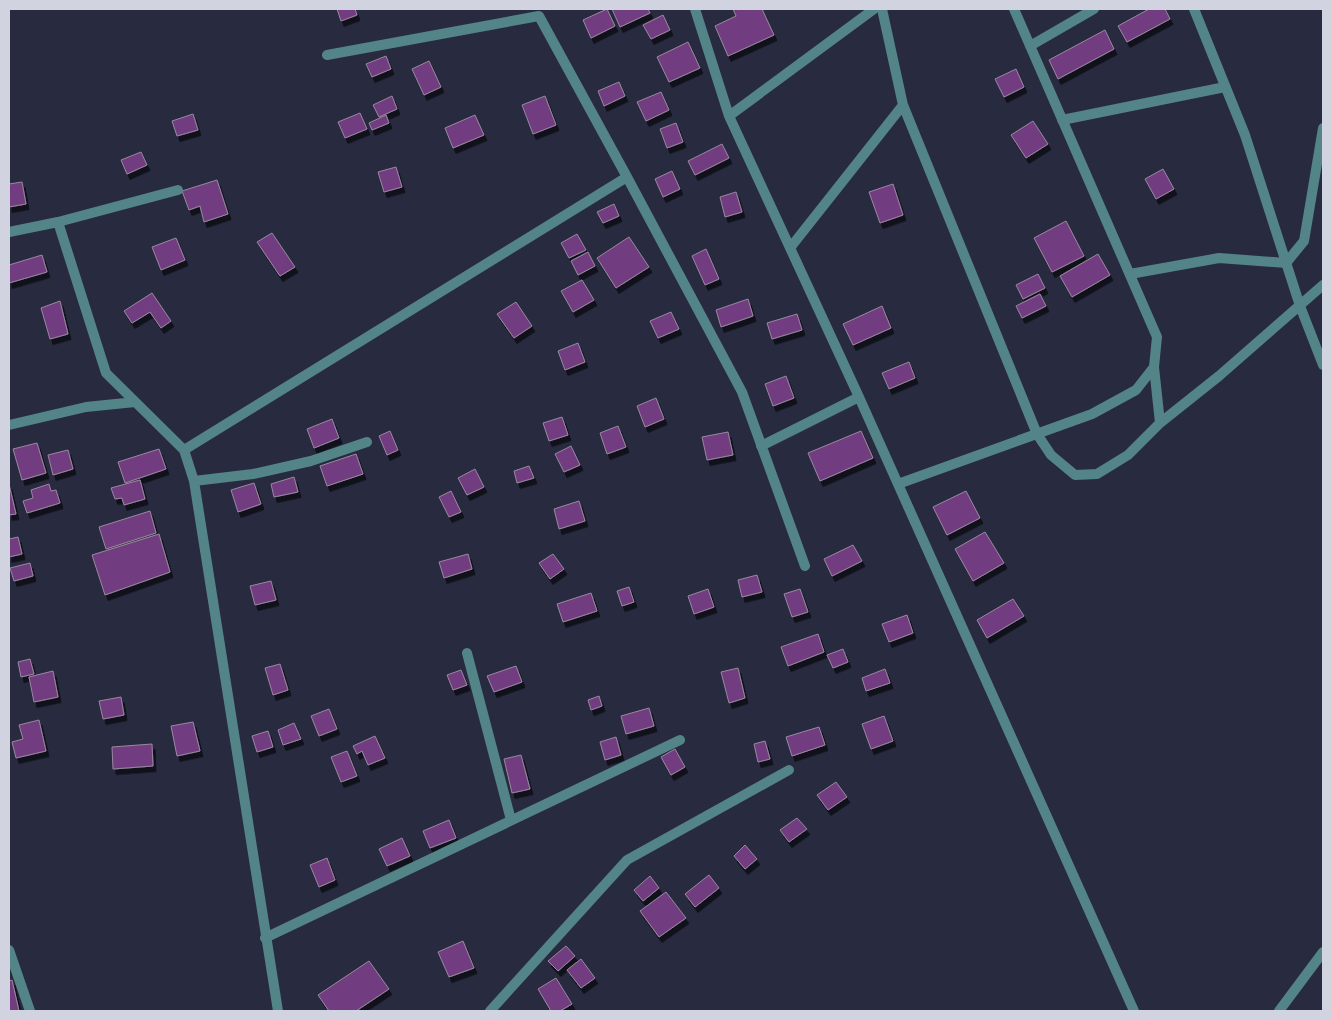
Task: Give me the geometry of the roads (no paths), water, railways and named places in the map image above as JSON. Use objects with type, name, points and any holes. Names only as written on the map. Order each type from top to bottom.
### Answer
[{"type":"street","points":[[695,9],[729,116],[898,484],[1134,1011]]},
{"type":"street","points":[[729,116],[874,9]]},
{"type":"street","points":[[882,9],[903,105],[1037,434],[1051,455],[1076,474],[1097,474],[1128,455],[1160,423],[1219,376],[1323,285]]},
{"type":"street","points":[[1014,9],[1157,337],[1154,366],[1160,423]]},
{"type":"street","points":[[1030,46],[1094,9]]},
{"type":"street","points":[[1194,9],[1245,135],[1300,306],[1323,365]]},
{"type":"street","points":[[327,55],[539,16],[742,392],[805,566]]},
{"type":"street","points":[[1062,120],[1225,87]]},
{"type":"street","points":[[790,248],[903,105]]},
{"type":"street","points":[[1286,263],[1304,241],[1323,128]]},
{"type":"street","points":[[184,450],[627,176]]},
{"type":"street","points":[[9,232],[58,222],[178,190]]},
{"type":"street","points":[[58,222],[106,373],[184,450],[194,481],[278,1011]]},
{"type":"street","points":[[1130,274],[1218,258],[1286,263]]},
{"type":"street","points":[[898,484],[1092,414],[1136,390],[1154,366]]},
{"type":"street","points":[[761,446],[859,398]]},
{"type":"street","points":[[9,424],[86,407],[135,402]]},
{"type":"street","points":[[194,481],[253,474],[310,461],[367,442]]},
{"type":"street","points":[[467,653],[511,820]]},
{"type":"street","points":[[265,938],[680,740]]},
{"type":"street","points":[[490,1011],[503,999],[627,860],[789,770]]},
{"type":"street","points":[[9,950],[30,1011]]},
{"type":"street","points":[[1279,1011],[1323,952]]}]
